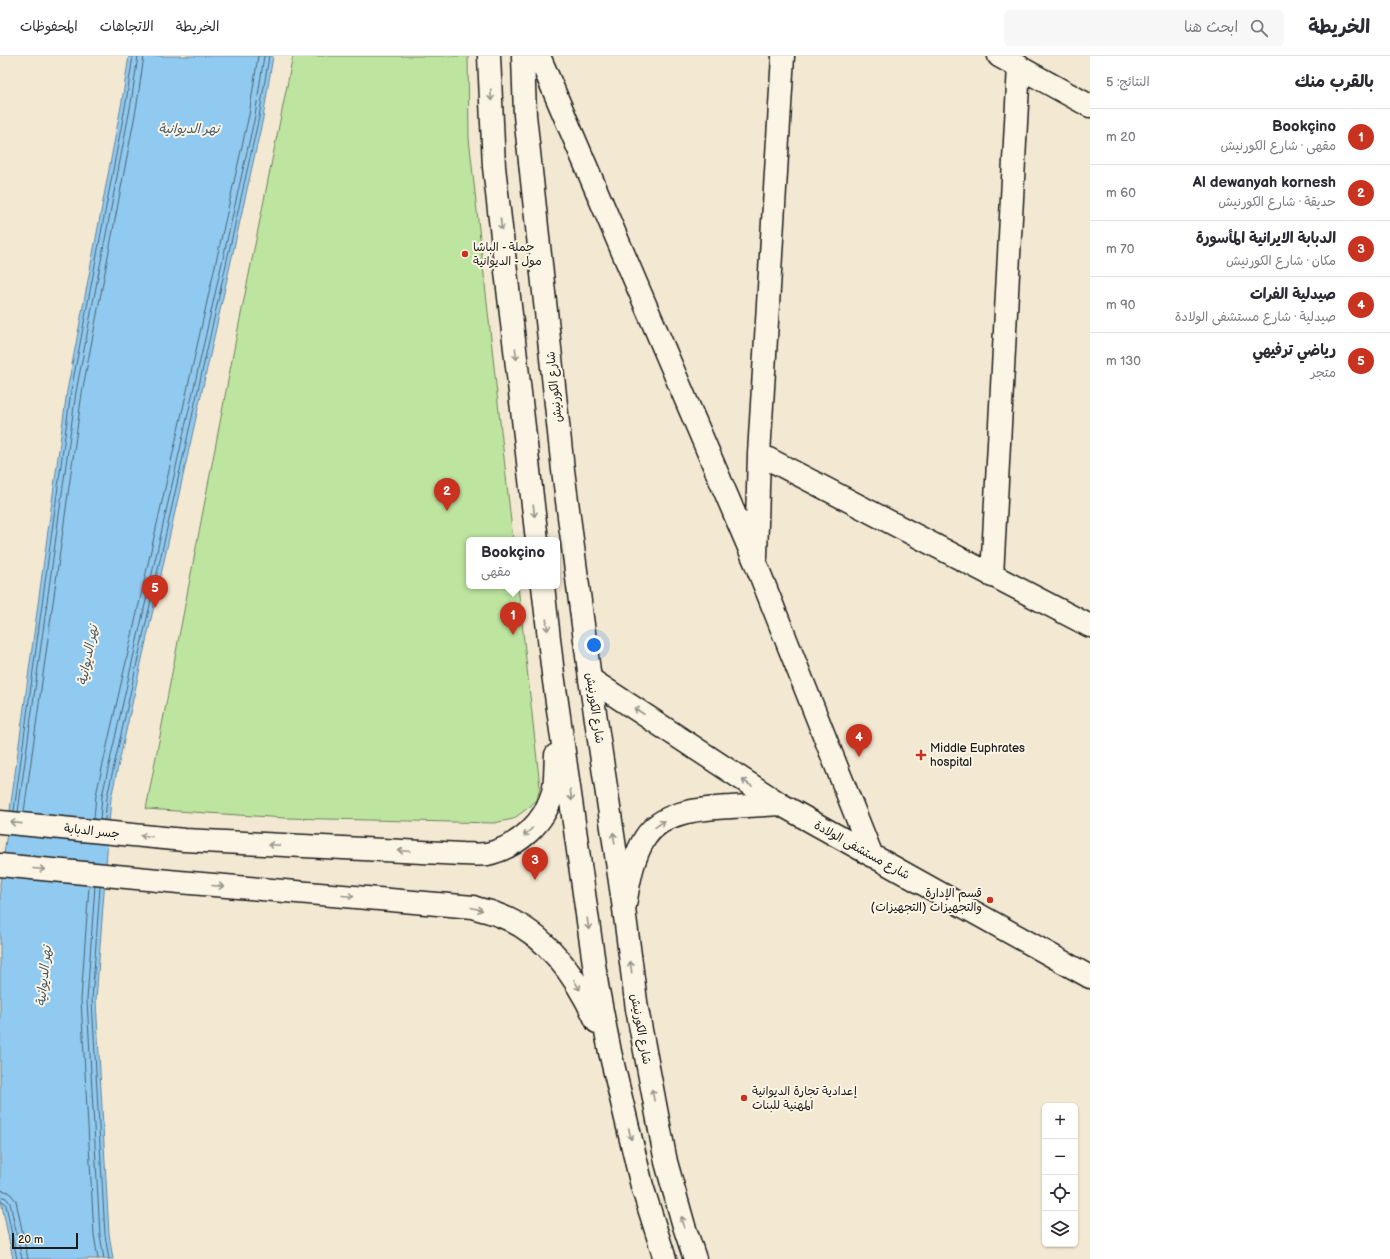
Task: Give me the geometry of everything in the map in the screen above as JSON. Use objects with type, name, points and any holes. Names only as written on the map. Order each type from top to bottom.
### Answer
[{"type":"main road","points":[[489,56],[494,167],[537,537]]},
{"type":"main road","name":"شارع الكورنيش","points":[[523,56],[525,115],[563,470],[590,679],[624,909],[637,1009],[666,1162],[695,1259]]},
{"type":"main road","points":[[539,56],[756,564],[872,856]]},
{"type":"main road","points":[[756,564],[759,454],[783,56]]},
{"type":"main road","points":[[999,56],[1090,106]]},
{"type":"main road","points":[[992,576],[1019,66]]},
{"type":"main road","points":[[759,454],[1090,626]]},
{"type":"main road","points":[[530,479],[563,470]]},
{"type":"main road","points":[[543,589],[597,985],[610,1052],[642,1186],[665,1259]]},
{"type":"main road","name":"شارع مستشفى الولادة","points":[[590,679],[780,804],[1090,977]]},
{"type":"main road","name":"جسر الدبابة","points":[[0,822],[184,840],[486,854],[509,846],[529,833],[544,814],[553,792],[556,737],[560,718]]},
{"type":"main road","points":[[624,909],[633,864],[645,838],[656,827],[671,817],[703,809],[780,804]]},
{"type":"main road","points":[[0,865],[180,882],[447,904],[472,907],[497,914],[520,926],[541,940],[560,959],[590,1008],[610,1052]]},
{"type":"green space","points":[[293,56],[468,56],[469,138],[513,537],[466,537],[466,589],[518,589],[540,787],[537,800],[513,819],[494,823],[285,818],[146,809],[235,344]]},
{"type":"water","name":"نهر الديوانية","points":[[129,56],[273,56],[263,118],[111,798],[96,1000],[109,1234],[113,1259],[13,1259],[0,1196],[0,884],[67,391],[122,101]]},
{"type":"place","name":"جملة - الباشا مول - الديوانية","points":[[465,254]]},
{"type":"place","name":"Al dewanyah kornesh","points":[[447,511]]},
{"type":"place","name":"رياضي ترفيهي","points":[[155,608]]},
{"type":"place","name":"Bookçino","points":[[513,635]]},
{"type":"place","name":"Middle Euphrates hospital","points":[[921,755]]},
{"type":"place","name":"صيدلية الفرات","points":[[859,757]]},
{"type":"place","name":"الدبابة الايرانية المأسورة","points":[[535,880]]},
{"type":"place","name":"قسم الإدارة والتجهيزات (التجهيزات)","points":[[990,900]]},
{"type":"place","name":"إعدادية تجارة الديوانية المهنية للبنات","points":[[744,1098]]}]
